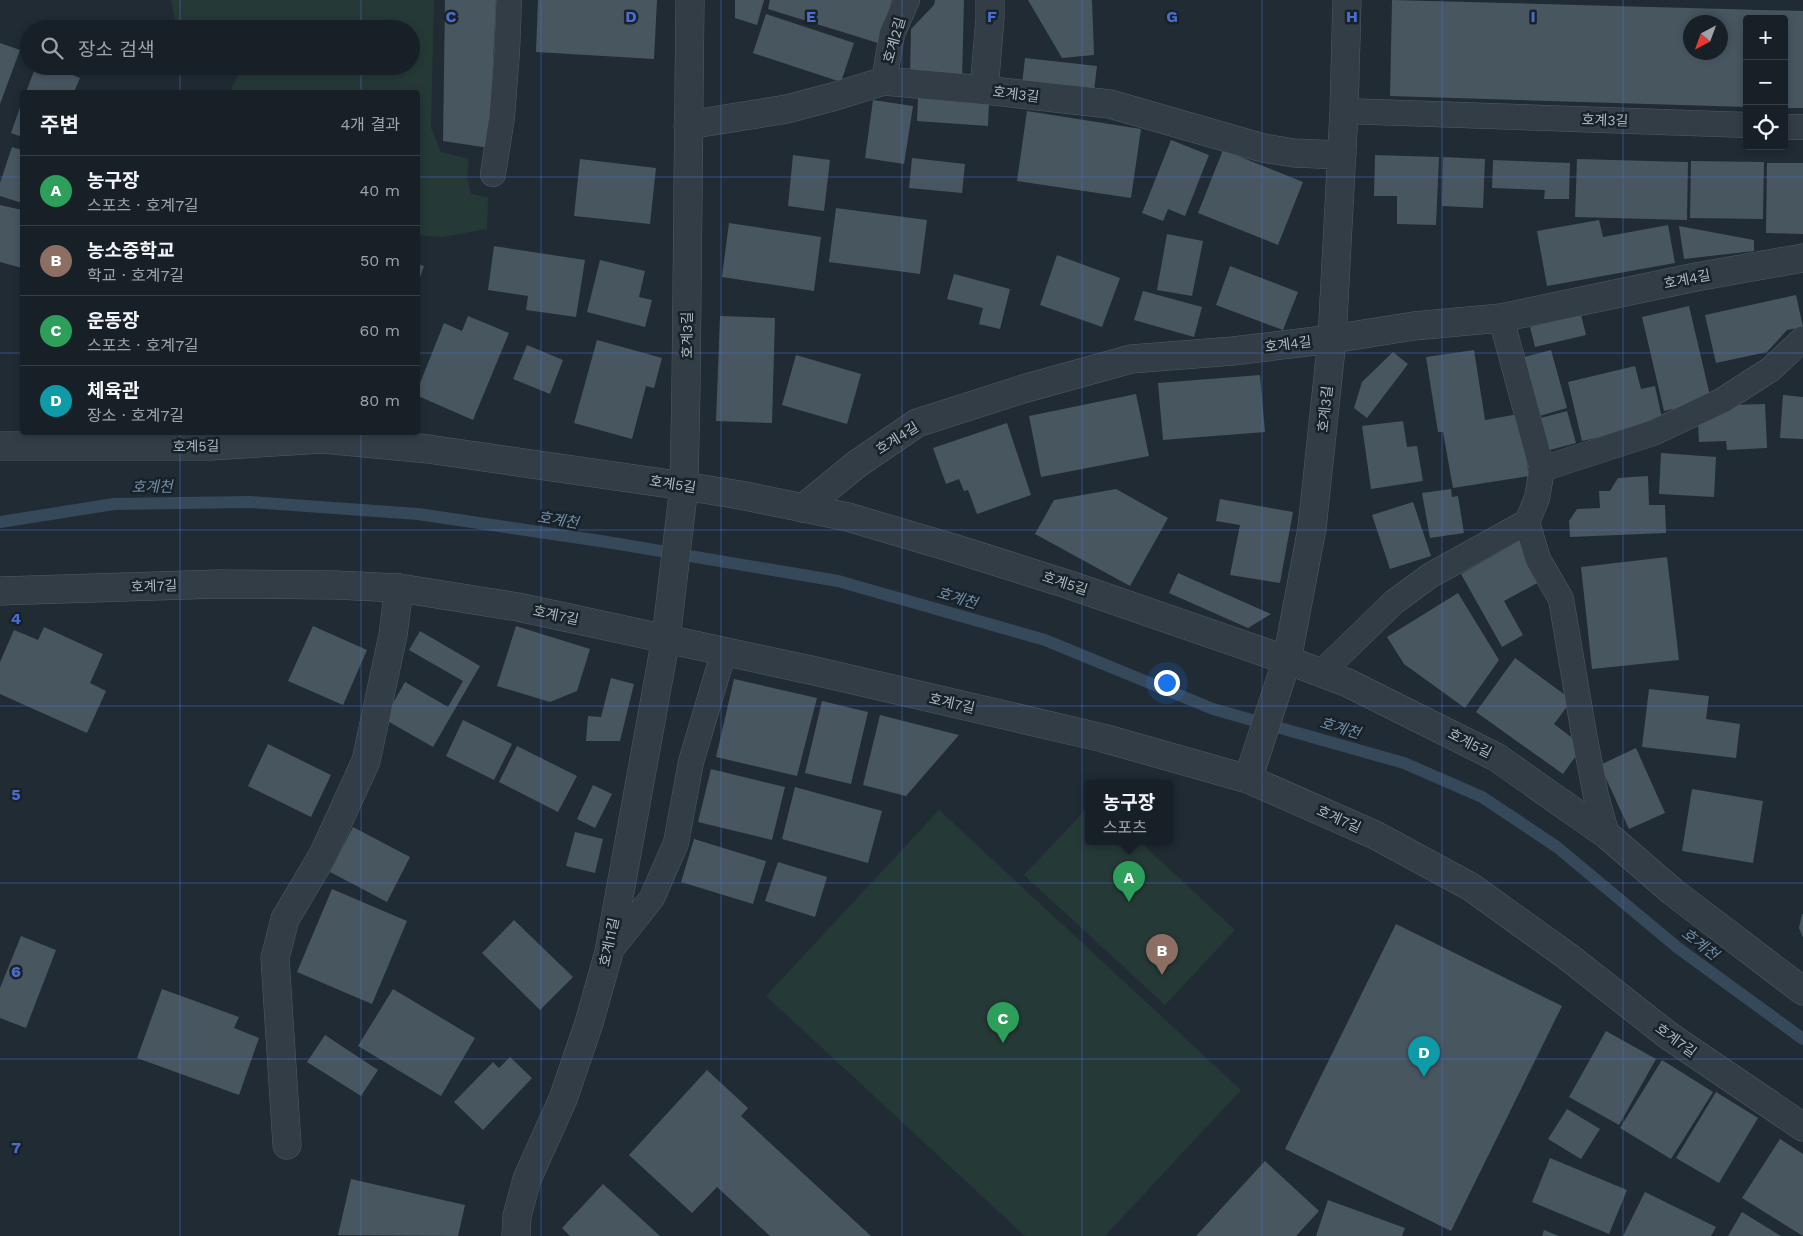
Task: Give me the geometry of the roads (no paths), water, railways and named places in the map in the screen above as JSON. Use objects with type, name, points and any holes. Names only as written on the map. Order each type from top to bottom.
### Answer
[{"type":"street","name":"호계3길","points":[[671,598],[684,486],[690,0]]},
{"type":"street","points":[[984,90],[990,0]]},
{"type":"street","name":"호계3길","points":[[1248,779],[1287,660],[1312,528],[1332,339],[1344,111],[1347,0]]},
{"type":"street","name":"호계3길","points":[[688,125],[787,109],[884,82],[984,90],[1110,104],[1263,148],[1294,153],[1342,155]]},
{"type":"street","name":"호계4길","points":[[803,508],[857,464],[917,423],[1023,389],[1131,360],[1233,351],[1332,339],[1414,326],[1501,318],[1696,277],[1803,258]]},
{"type":"street","name":"호계5길","points":[[0,446],[210,446],[323,439],[428,449],[684,486],[848,517],[1070,585],[1287,660],[1348,683],[1414,714],[1496,757],[1607,836],[1673,892],[1803,991]]},
{"type":"street","name":"호계7길","points":[[0,591],[218,584],[335,585],[399,588],[518,607],[724,651],[1103,738],[1248,779],[1376,836],[1471,887],[1567,956],[1669,1036],[1803,1127]]},
{"type":"street","points":[[287,1145],[275,958],[285,919],[323,855],[366,761],[393,635],[399,588]]},
{"type":"street","name":"호계11길","points":[[516,1236],[517,1216],[528,1179],[563,1099],[589,1023],[609,952],[666,638],[671,598]]},
{"type":"lane","points":[[493,174],[502,116],[509,0]]},
{"type":"lane","name":"호계2길","points":[[884,82],[892,34],[907,0]]},
{"type":"lane","name":"호계3길","points":[[1344,111],[1743,125]]},
{"type":"lane","points":[[1788,127],[1803,127]]},
{"type":"lane","points":[[1321,673],[1394,602],[1431,575],[1527,522],[1537,498],[1542,469],[1501,318]]},
{"type":"lane","points":[[1542,469],[1653,433],[1723,400],[1771,369],[1803,338]]},
{"type":"lane","points":[[1527,522],[1538,559],[1561,599],[1596,796],[1607,836]]},
{"type":"lane","points":[[609,952],[652,898],[676,843],[690,762],[724,651]]},
{"type":"waterway","name":"호계천","points":[[0,522],[114,504],[249,502],[418,514],[607,542],[838,581],[1045,640],[1213,709],[1404,763],[1482,797],[1557,847],[1678,948],[1803,1039]]},
{"type":"place","name":"농구장","points":[[1129,902]]},
{"type":"place","name":"농소중학교","points":[[1162,975]]},
{"type":"place","name":"운동장","points":[[1003,1043]]},
{"type":"place","name":"체육관","points":[[1424,1077]]}]
